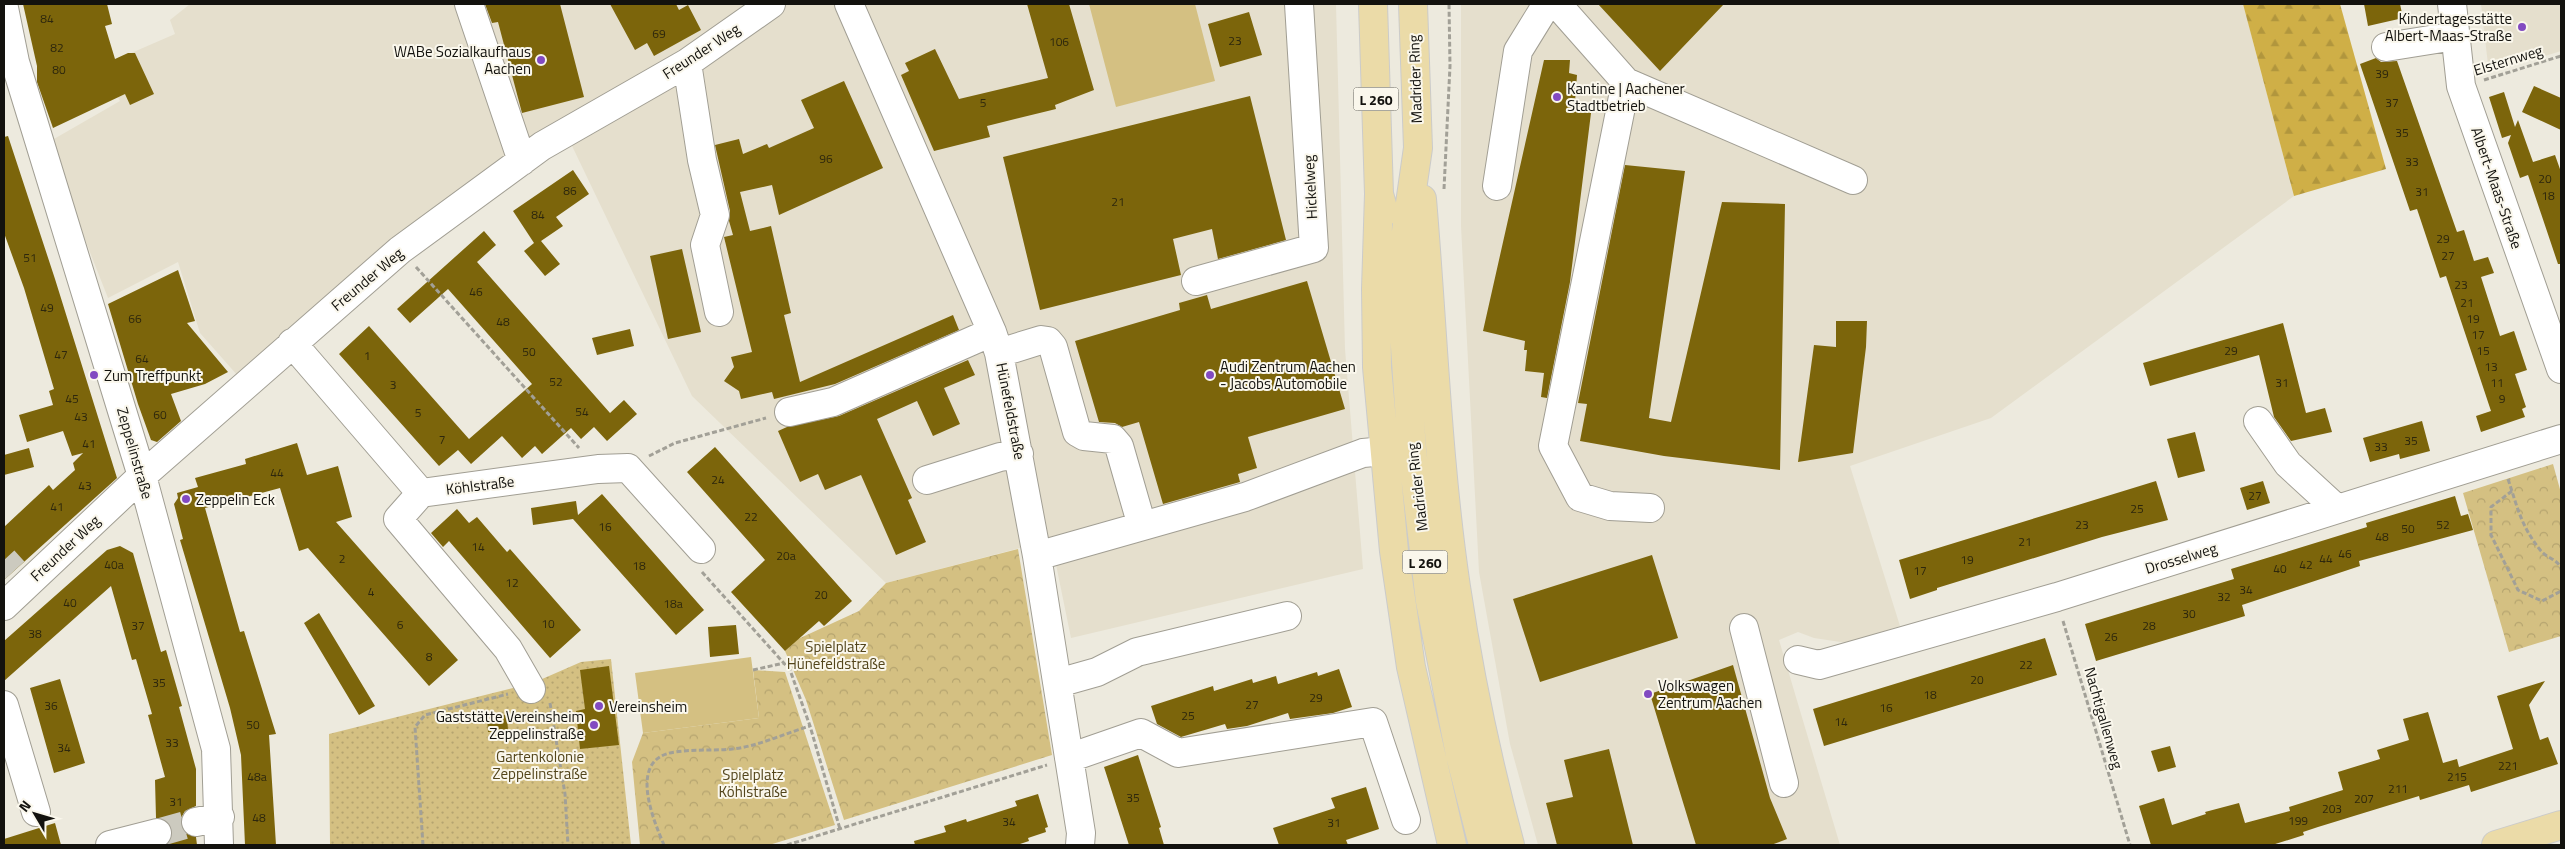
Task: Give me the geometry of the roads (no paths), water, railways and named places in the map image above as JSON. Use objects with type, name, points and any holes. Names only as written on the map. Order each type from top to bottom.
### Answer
[{"type":"main road","name":"Madrider Ring","points":[[1373,4],[1379,194],[1400,273],[1412,450],[1430,601],[1458,746],[1483,845]]},
{"type":"main road","name":"Madrider Ring","points":[[1400,273],[1418,148],[1413,4]]},
{"type":"main road","points":[[1418,148],[1444,480],[1456,587],[1481,730],[1510,845]]},
{"type":"main road","points":[[1379,194],[1376,289],[1377,368],[1394,551],[1411,667],[1425,736],[1452,845]]},
{"type":"main road","points":[[2505,844],[2561,825]]},
{"type":"street","points":[[469,4],[522,161]]},
{"type":"street","name":"Freunder Weg","points":[[4,606],[20,578],[142,476],[400,250],[542,146],[687,63],[771,4]]},
{"type":"street","name":"Hünefeldstraße","points":[[849,4],[996,343],[1019,454],[1037,556],[1081,834],[1080,845]]},
{"type":"street","name":"Hickelweg","points":[[1196,281],[1314,248],[1298,4]]},
{"type":"street","points":[[1497,186],[1518,50],[1547,4]]},
{"type":"street","points":[[1557,4],[1626,82],[1854,180]]},
{"type":"street","name":"Albert-Maas-Straße","points":[[2452,4],[2462,86],[2561,369]]},
{"type":"street","name":"Zeppelinstraße","points":[[4,8],[14,62],[142,476],[216,749],[210,831]]},
{"type":"street","points":[[2386,47],[2456,36]]},
{"type":"street","points":[[687,63],[702,160],[715,215],[705,245],[720,312]]},
{"type":"street","points":[[1626,82],[1552,446],[1580,497],[1610,506],[1650,508]]},
{"type":"street","points":[[789,412],[833,402],[996,343],[1048,341],[1053,347],[1077,432],[1084,436],[1113,439],[1119,446],[1142,526]]},
{"type":"street","points":[[292,343],[421,493],[398,519],[508,649],[531,689]]},
{"type":"street","points":[[2258,421],[2288,464],[2337,509]]},
{"type":"street","name":"Drosselweg","points":[[1798,660],[1819,665],[2056,597],[2561,439]]},
{"type":"street","points":[[1037,556],[1245,497],[1363,452],[1385,451]]},
{"type":"street","points":[[927,480],[1000,457],[1019,454]]},
{"type":"street","name":"Köhlstraße","points":[[421,493],[598,469],[628,468],[701,549]]},
{"type":"street","points":[[1058,684],[1097,672],[1137,652],[1287,616]]},
{"type":"street","points":[[1744,628],[1784,783]]},
{"type":"street","points":[[4,705],[36,812]]},
{"type":"street","points":[[1069,758],[1141,733],[1178,753],[1373,722],[1406,820]]},
{"type":"street","points":[[110,845],[157,833]]},
{"type":"tunnel","points":[[4,560],[14,571]]},
{"type":"tunnel","points":[[157,833],[196,822]]},
{"type":"place","name":"Kindertagesstätte Albert-Maas-Straße","points":[[2522,27]]},
{"type":"place","name":"WABe Sozialkaufhaus Aachen","points":[[541,60]]},
{"type":"place","name":"Kantine | Aachener Stadtbetrieb","points":[[1557,97]]},
{"type":"place","name":"Zum Treffpunkt","points":[[94,375]]},
{"type":"place","name":"Audi Zentrum Aachen - Jacobs Automobile","points":[[1210,375]]},
{"type":"place","name":"Zeppelin Eck","points":[[186,499]]},
{"type":"place","name":"Volkswagen Zentrum Aachen","points":[[1648,694]]},
{"type":"place","name":"Vereinsheim","points":[[599,706]]},
{"type":"place","name":"Gaststätte Vereinsheim Zeppelinstraße","points":[[594,725]]},
{"type":"park label","name":"Spielplatz Hünefeldstraße","points":[[836,654]]},
{"type":"park label","name":"Gartenkolonie Zeppelinstraße","points":[[540,764]]},
{"type":"park label","name":"Spielplatz Köhlstraße","points":[[753,782]]}]
